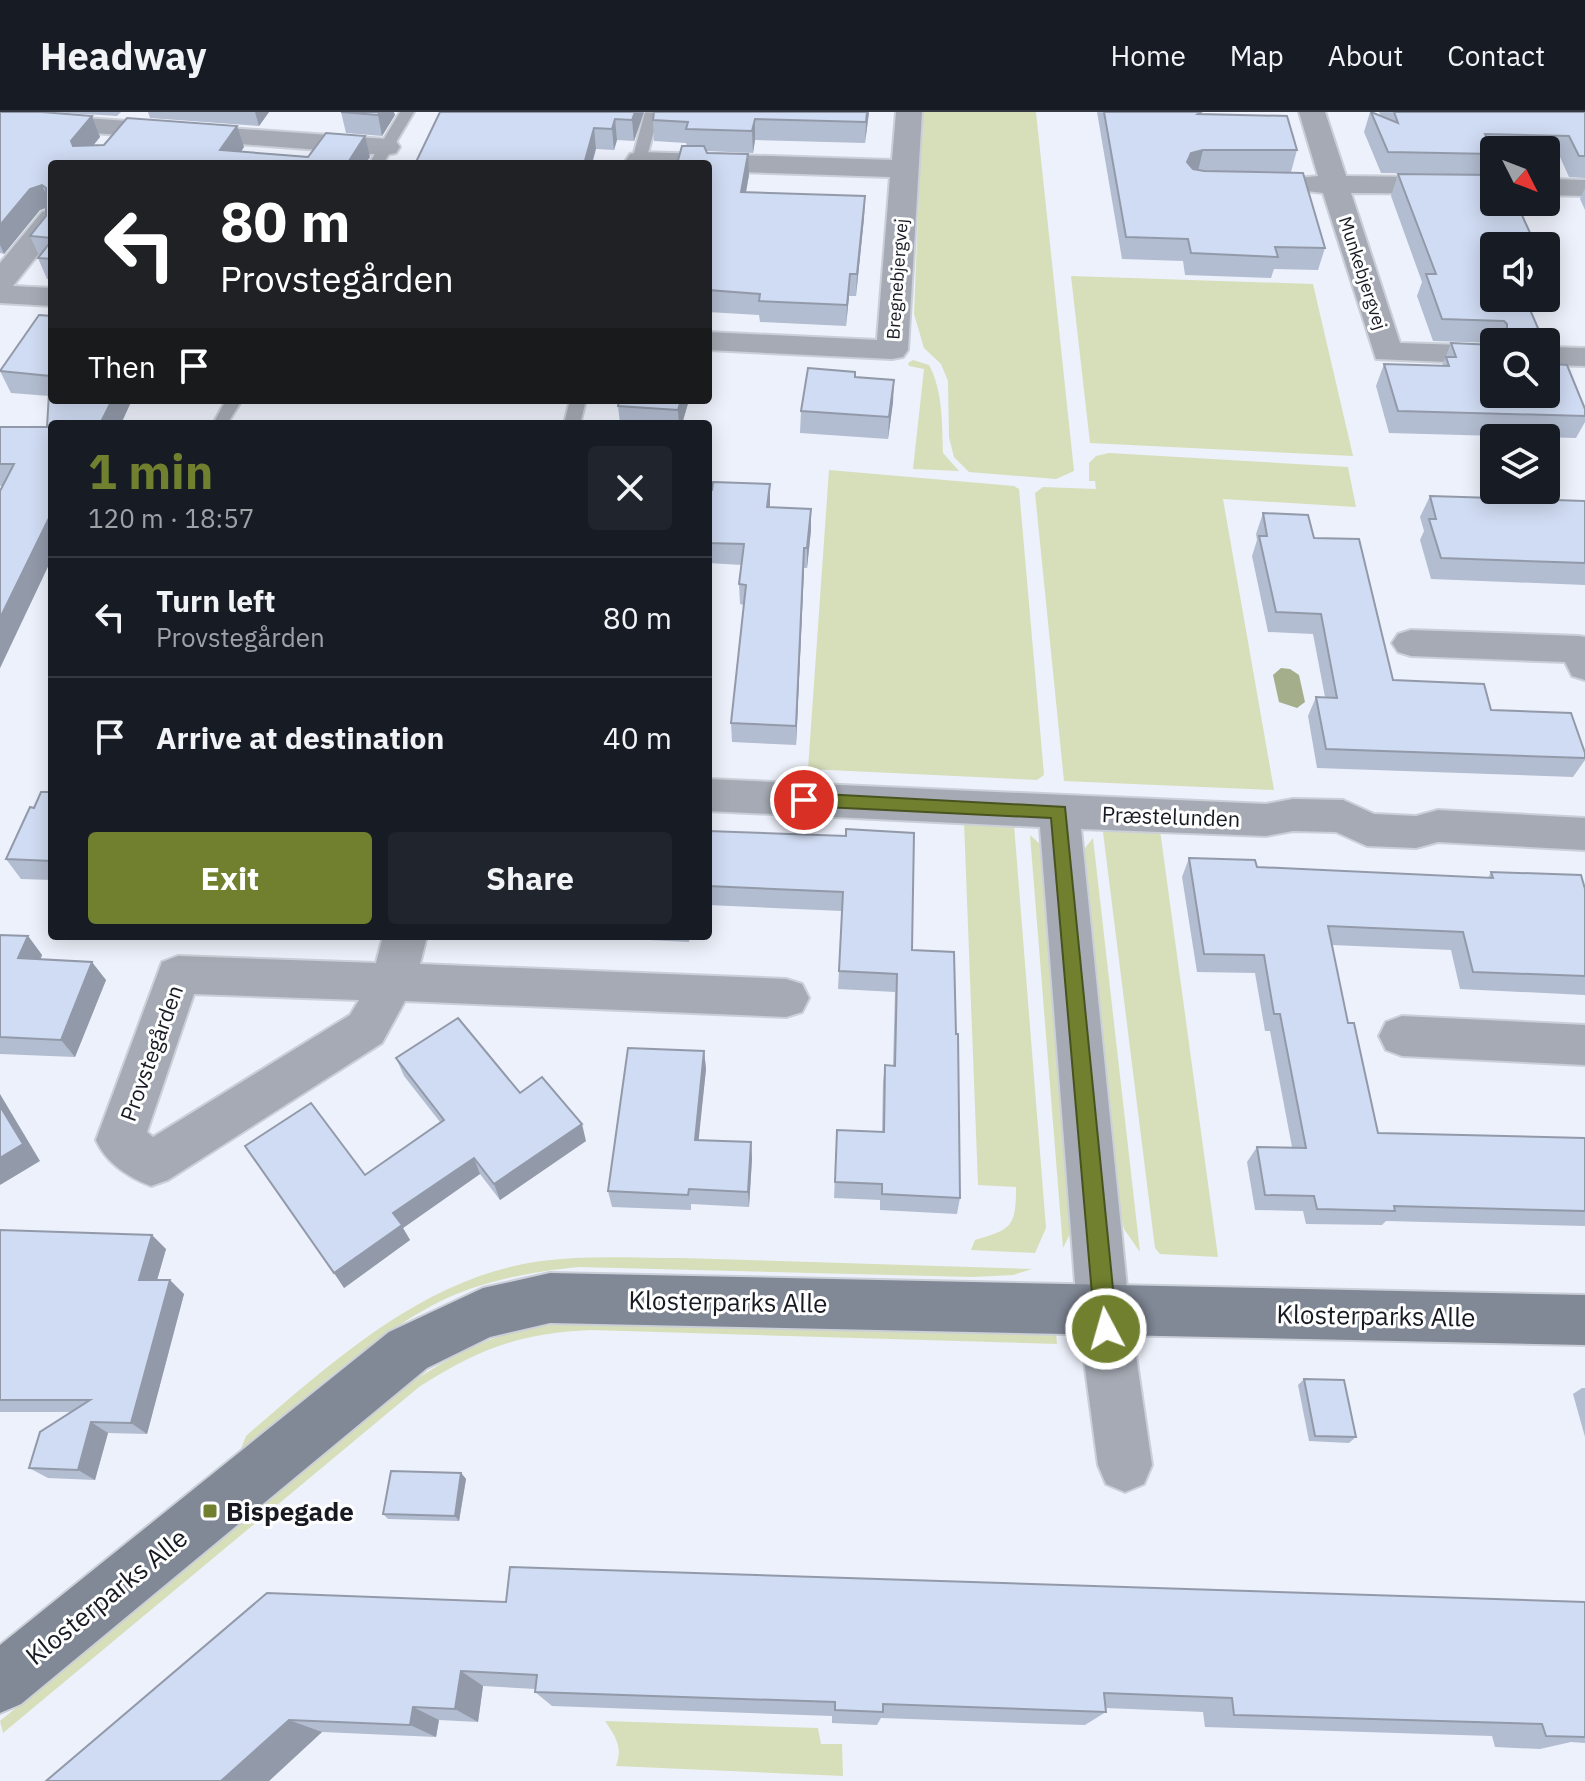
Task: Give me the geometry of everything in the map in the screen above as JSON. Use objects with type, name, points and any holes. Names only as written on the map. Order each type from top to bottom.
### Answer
[{"type":"street","name":"Bregnebjergvej","points":[[712,341],[892,350],[909,112]]},
{"type":"street","name":"Munkebjergvej","points":[[1312,112],[1387,352],[1480,355]]},
{"type":"street","points":[[0,118],[132,120],[381,156]]},
{"type":"street","points":[[106,152],[132,120]]},
{"type":"street","points":[[712,164],[905,169]]},
{"type":"street","name":"Munkebjergvej","points":[[1289,184],[1480,186]]},
{"type":"street","points":[[1560,187],[1585,188]]},
{"type":"street","points":[[0,282],[48,223]]},
{"type":"street","points":[[0,294],[48,297]]},
{"type":"street","points":[[1560,356],[1585,357]]},
{"type":"street","points":[[1411,643],[1579,649],[1585,666]]},
{"type":"street","points":[[712,795],[1059,812],[1103,1308],[1125,1465]]},
{"type":"street","name":"Præstelunden","points":[[1059,812],[1266,820],[1293,815],[1343,816],[1367,830],[1416,832],[1438,826],[1585,834]]},
{"type":"street","name":"Provstegården","points":[[404,940],[393,982],[366,1029],[151,1164],[120,1140],[178,975],[393,982],[786,998]]},
{"type":"street","points":[[1402,1036],[1585,1045]]},
{"type":"street","name":"Klosterparks Alle","points":[[0,1683],[408,1350],[483,1313],[550,1298],[1585,1320]]},
{"type":"lane","points":[[381,156],[407,112]]},
{"type":"lane","points":[[640,160],[652,112]]},
{"type":"shaded area","points":[[922,112],[1036,112],[1074,471],[1056,479],[969,472],[954,457],[949,437],[948,381],[941,364],[924,348],[914,314]]},
{"type":"shaded area","points":[[1071,276],[1313,284],[1353,456],[1090,443]]},
{"type":"shaded area","points":[[913,360],[929,365],[934,375],[941,408],[943,453],[959,471],[913,469],[924,369],[909,366],[908,363]]},
{"type":"shaded area","points":[[1109,453],[1348,467],[1356,507],[1223,499],[1274,790],[1064,781],[1035,493],[1043,487],[1096,489],[1095,481],[1089,481],[1089,463],[1096,456]]},
{"type":"shaded area","points":[[829,470],[1014,486],[1019,489],[1044,775],[1037,780],[808,769]]},
{"type":"shaded area","points":[[1281,668],[1299,675],[1305,702],[1297,708],[1279,702],[1273,675]]},
{"type":"shaded area","points":[[964,822],[1014,825],[1046,1228],[1035,1253],[971,1250],[975,1240],[997,1233],[1009,1224],[1015,1211],[1016,1187],[978,1185]]},
{"type":"shaded area","points":[[1114,829],[1160,830],[1218,1257],[1160,1254],[1155,1248],[1103,832]]},
{"type":"shaded area","points":[[1030,835],[1041,845],[1047,874],[1078,1218],[1063,1248]]},
{"type":"shaded area","points":[[1093,838],[1140,1252],[1124,1229],[1118,1204],[1081,853]]},
{"type":"shaded area","points":[[593,1257],[1032,1269],[1013,1275],[972,1277],[579,1267],[503,1279],[459,1293],[404,1322],[346,1364],[240,1451],[246,1436],[346,1352],[419,1304],[458,1285],[498,1270],[541,1261]]},
{"type":"shaded area","points":[[591,1321],[1056,1333],[1057,1344],[591,1330],[542,1335],[500,1345],[461,1362],[419,1387],[3,1733],[0,1721],[412,1382],[456,1355],[496,1338],[539,1327]]},
{"type":"shaded area","points":[[605,1721],[818,1728],[821,1744],[842,1744],[843,1776],[616,1766],[619,1753],[617,1742]]},
{"type":"building","points":[[0,112],[92,116],[71,141],[73,146],[104,145],[127,118],[237,126],[220,150],[308,157],[326,133],[365,136],[350,160],[48,160],[48,238],[30,236],[46,216],[46,188],[42,185],[30,189],[0,225]]},
{"type":"building","points":[[341,112],[379,112],[378,115]]},
{"type":"building","points":[[440,112],[635,112],[632,120],[615,119],[612,129],[594,128],[585,160],[417,160]]},
{"type":"building","points":[[654,112],[867,112],[866,122],[755,119],[752,131],[686,129],[688,122],[653,120]]},
{"type":"building","points":[[1104,112],[1287,116],[1297,150],[1203,150],[1191,153],[1187,162],[1193,169],[1204,171],[1303,173],[1325,248],[1275,247],[1278,257],[1191,253],[1188,239],[1126,237]]},
{"type":"building","points":[[1371,112],[1398,123],[1394,112],[1585,112],[1585,156],[1579,156],[1569,136],[1485,134],[1480,136],[1480,154],[1388,152]]},
{"type":"building","points":[[682,146],[704,146],[707,153],[748,154],[741,192],[865,196],[857,274],[850,274],[847,305],[759,301],[760,294],[712,290],[712,160],[678,160]]},
{"type":"building","points":[[1398,174],[1480,175],[1480,216],[1522,216],[1530,232],[1480,232],[1480,312],[1531,312],[1538,328],[1507,328],[1504,321],[1442,319],[1426,274],[1436,274]]},
{"type":"building","points":[[48,245],[48,259],[38,258]]},
{"type":"building","points":[[39,315],[48,316],[48,376],[0,371]]},
{"type":"building","points":[[1451,343],[1480,344],[1480,408],[1560,408],[1560,364],[1567,365],[1585,416],[1398,411],[1384,364],[1449,366],[1446,357],[1456,357]]},
{"type":"building","points":[[808,368],[855,372],[855,377],[894,380],[889,417],[801,411]]},
{"type":"building","points":[[48,404],[110,404],[102,420],[48,420],[48,520],[0,618],[0,491],[14,464],[0,464],[0,427],[47,427]]},
{"type":"building","points":[[618,404],[680,404],[678,410]]},
{"type":"building","points":[[713,482],[770,484],[767,507],[811,509],[807,548],[804,548],[796,726],[731,723],[746,585],[739,584],[744,544],[712,543]]},
{"type":"building","points":[[1430,496],[1480,498],[1480,504],[1585,501],[1585,563],[1441,558],[1429,519],[1436,519]]},
{"type":"building","points":[[1263,513],[1308,515],[1314,538],[1359,539],[1393,680],[1484,684],[1491,710],[1571,713],[1585,758],[1326,749],[1316,697],[1337,698],[1321,614],[1276,612],[1259,536],[1267,536]]},
{"type":"building","points":[[41,792],[48,792],[48,861],[6,859],[30,807],[34,808]]},
{"type":"building","points":[[846,829],[914,833],[912,950],[954,952],[960,1198],[882,1194],[882,1184],[835,1182],[837,1130],[884,1132],[885,1065],[895,1066],[897,974],[839,971],[843,892],[712,886],[712,831],[846,836]]},
{"type":"building","points":[[1189,858],[1255,860],[1257,867],[1493,878],[1491,872],[1581,875],[1585,889],[1585,976],[1473,972],[1463,932],[1328,926],[1348,1023],[1354,1023],[1378,1133],[1585,1138],[1585,1211],[1394,1206],[1395,1211],[1317,1209],[1314,1196],[1265,1195],[1257,1147],[1306,1148],[1280,1014],[1274,1014],[1264,955],[1204,954]]},
{"type":"building","points":[[0,935],[28,936],[18,958],[92,962],[61,1040],[0,1037]]},
{"type":"building","points":[[458,1018],[520,1093],[542,1077],[582,1124],[494,1184],[474,1158],[393,1213],[402,1225],[334,1273],[245,1146],[311,1103],[365,1175],[444,1120],[396,1058]]},
{"type":"building","points":[[628,1048],[704,1051],[695,1140],[751,1142],[748,1192],[689,1189],[688,1195],[608,1191]]},
{"type":"building","points":[[0,1106],[23,1144],[0,1158]]},
{"type":"building","points":[[0,1230],[152,1235],[139,1280],[170,1280],[131,1423],[91,1422],[78,1470],[29,1468],[40,1432],[90,1400],[0,1400]]},
{"type":"building","points":[[1304,1379],[1344,1380],[1356,1437],[1315,1436]]},
{"type":"building","points":[[391,1471],[461,1473],[455,1516],[383,1514]]},
{"type":"building","points":[[510,1567],[1585,1602],[1585,1737],[1546,1736],[1542,1724],[1234,1715],[1232,1698],[1104,1693],[1106,1712],[883,1704],[883,1712],[835,1710],[835,1702],[535,1692],[537,1675],[461,1671],[455,1709],[413,1707],[410,1725],[289,1720],[221,1781],[46,1781],[267,1593],[506,1602]]},
{"type":"place","name":"Bispegade","points":[[210,1511]]},
{"type":"route","points":[[804,800],[1059,812],[1106,1329]]}]
